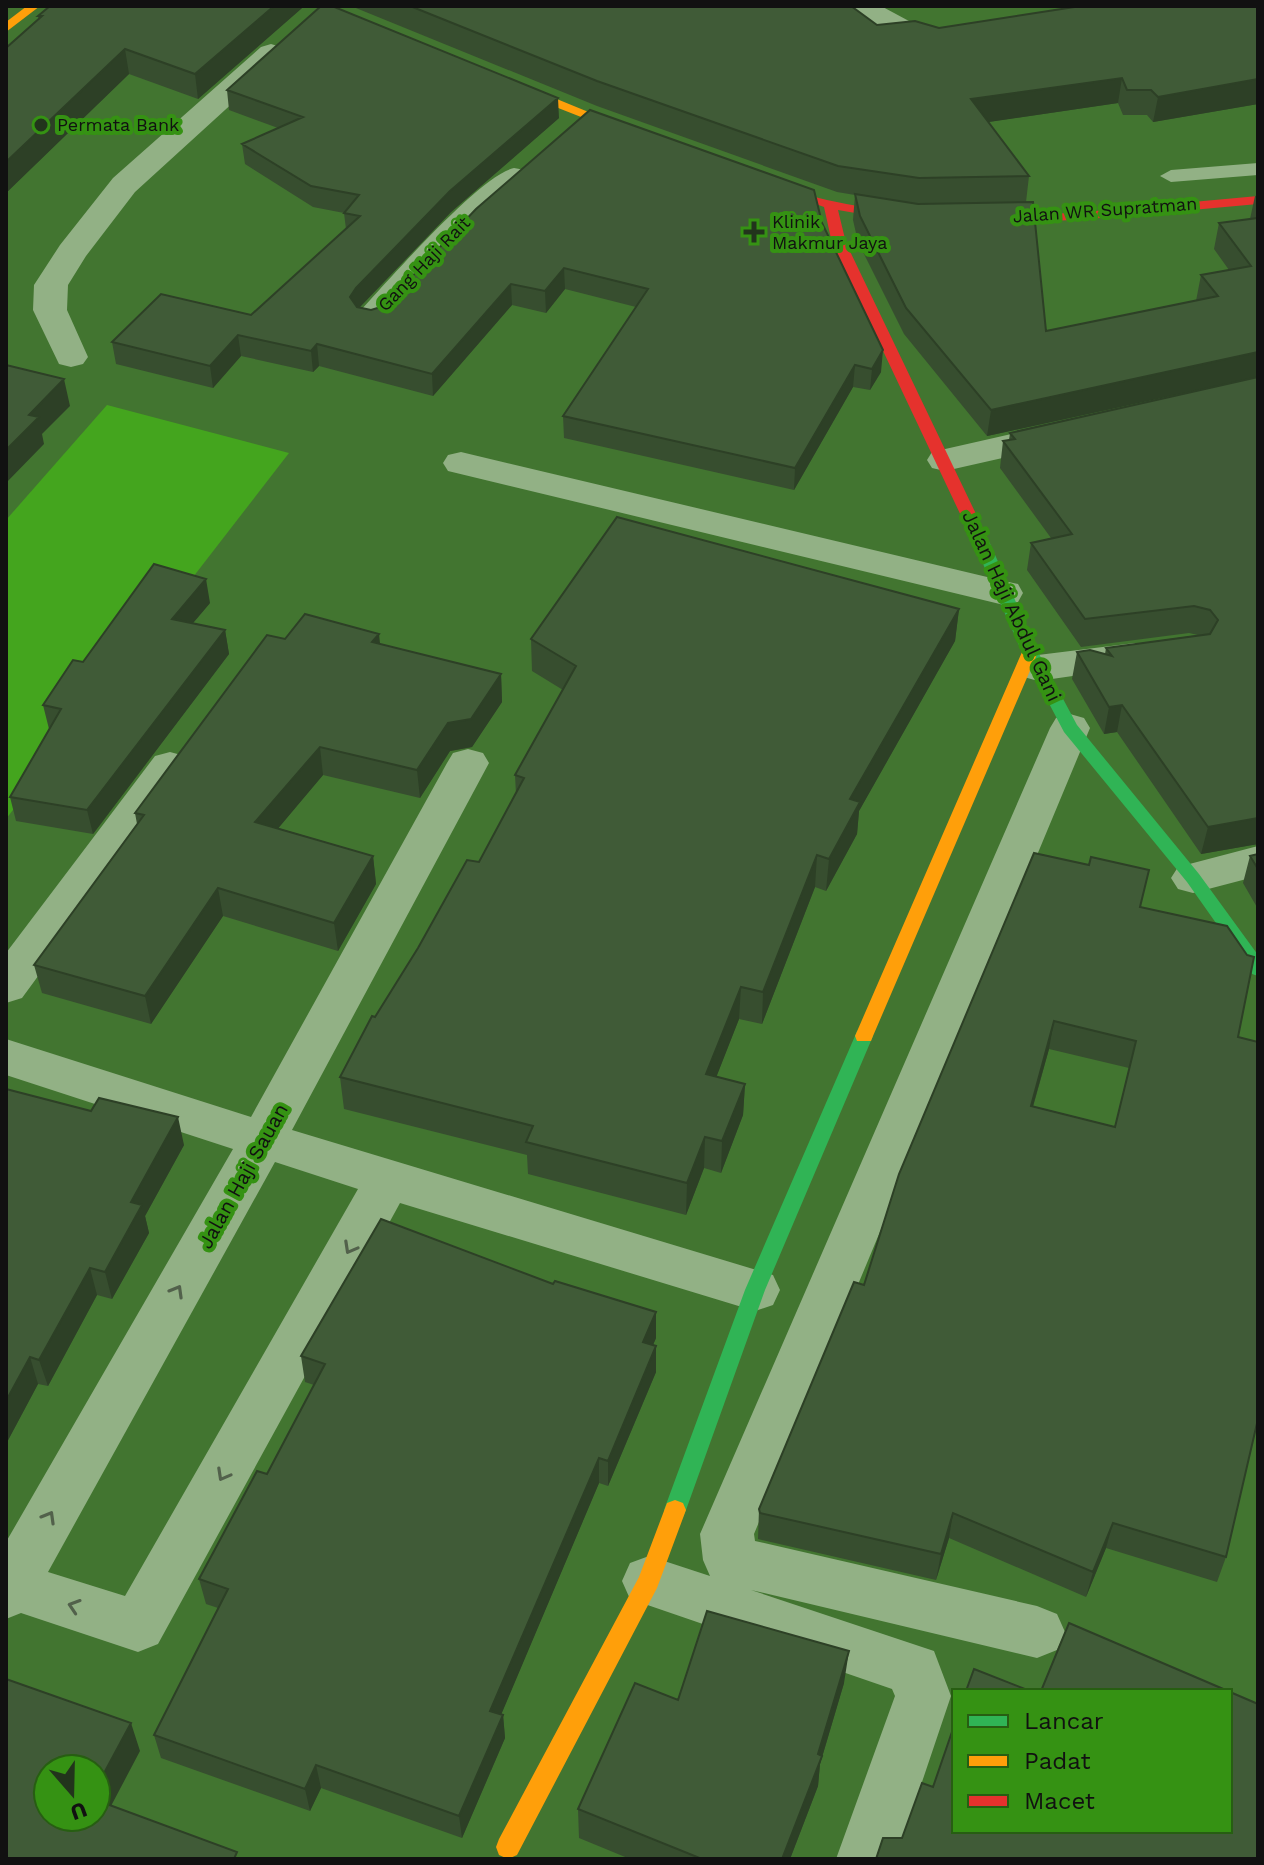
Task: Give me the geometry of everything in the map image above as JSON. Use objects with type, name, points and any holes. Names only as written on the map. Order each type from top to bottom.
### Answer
[{"type":"main road","points":[[6,28],[34,6]]},
{"type":"main road","points":[[483,74],[563,135],[657,142]]},
{"type":"main road","name":"Jalan WR Supratman","points":[[744,173],[830,204],[916,217],[975,218],[1258,200]]},
{"type":"main road","name":"Jalan Haji Abdul Gani","points":[[830,204],[839,243],[945,460],[1034,660],[1070,728],[1193,878],[1258,969]]},
{"type":"main road","points":[[508,1847],[649,1581],[755,1290],[1034,660]]},
{"type":"street","points":[[864,6],[879,20],[901,32],[925,38],[978,35]]},
{"type":"street","points":[[71,357],[50,310],[51,285],[72,252],[124,185],[292,35]]},
{"type":"street","name":"Gang Haji Rait","points":[[372,318],[464,221],[563,135]]},
{"type":"street","points":[[945,460],[1094,426]]},
{"type":"street","points":[[461,463],[1004,593]]},
{"type":"street","points":[[1034,660],[1174,651]]},
{"type":"street","points":[[1037,1632],[730,1560],[727,1534],[1070,728]]},
{"type":"street","points":[[6,986],[191,739]]},
{"type":"street","name":"Jalan Haji Sauan","points":[[388,1180],[138,1626],[8,1589],[264,1138],[468,763]]},
{"type":"street","points":[[1193,878],[1258,861]]},
{"type":"street","points":[[6,1057],[388,1180],[755,1290]]},
{"type":"street","points":[[649,1581],[914,1670],[923,1696],[866,1859]]},
{"type":"lane","points":[[1171,176],[1258,169]]},
{"type":"green space","points":[[107,405],[289,453],[6,819],[6,520]]},
{"type":"building","points":[[50,6],[274,6],[195,74],[125,49],[6,162],[6,48]]},
{"type":"building","points":[[321,6],[332,6],[558,98],[450,191],[356,288],[350,297],[357,307],[371,310],[384,306],[476,209],[590,110],[814,190],[822,223],[883,350],[872,369],[855,365],[795,468],[563,416],[648,289],[564,268],[545,291],[511,284],[432,374],[317,344],[311,351],[238,335],[210,366],[112,342],[161,294],[251,315],[360,216],[344,213],[359,195],[311,186],[242,144],[303,117],[227,90]]},
{"type":"building","points":[[410,6],[851,6],[877,25],[915,21],[939,28],[1081,6],[1258,6],[1258,79],[1158,97],[1151,90],[1127,90],[1122,78],[971,99],[1029,176],[919,178],[838,166],[597,81]]},
{"type":"building","points":[[855,194],[918,204],[1033,202],[1046,331],[1218,296],[1201,275],[1251,266],[1219,223],[1258,218],[1258,352],[991,410],[906,308],[860,216]]},
{"type":"building","points":[[6,365],[64,379],[29,415],[39,417],[6,450]]},
{"type":"building","points":[[1258,377],[1258,818],[1208,827],[1122,705],[1109,707],[1077,652],[1090,650],[1112,656],[1106,648],[1210,634],[1218,620],[1210,610],[1194,606],[1085,619],[1031,543],[1072,534],[1003,441],[1015,439],[1010,433]]},
{"type":"building","points":[[617,517],[959,609],[850,799],[860,802],[829,859],[817,855],[763,992],[741,987],[706,1074],[745,1084],[722,1141],[705,1137],[687,1183],[526,1142],[533,1126],[340,1077],[372,1016],[375,1017],[418,948],[467,860],[479,862],[524,778],[515,775],[576,666],[531,639]]},
{"type":"building","points":[[154,564],[206,579],[172,619],[225,630],[87,810],[10,797],[61,709],[43,705],[73,660],[83,662]]},
{"type":"building","points":[[305,614],[379,634],[372,642],[501,674],[471,719],[448,723],[417,770],[320,747],[255,822],[373,856],[334,923],[218,888],[145,996],[34,965],[144,815],[135,813],[267,635],[285,639]]},
{"type":"building","points":[[1034,853],[1089,865],[1091,857],[1149,870],[1140,907],[1227,926],[1247,955],[1254,957],[1238,1037],[1258,1042],[1258,1419],[1226,1557],[1113,1523],[1093,1572],[953,1513],[941,1554],[760,1513],[759,1509],[854,1282],[864,1285],[899,1174]],"holes":[[[1054,1021],[1136,1041],[1115,1127],[1031,1106]]]},
{"type":"building","points":[[1258,854],[1258,869],[1250,856]]},
{"type":"building","points":[[6,1089],[91,1111],[99,1098],[178,1117],[131,1202],[142,1205],[105,1272],[90,1268],[39,1360],[30,1357],[6,1401]]},
{"type":"building","points":[[381,1219],[553,1284],[555,1281],[656,1312],[643,1342],[656,1346],[608,1461],[599,1458],[490,1711],[503,1715],[459,1816],[316,1765],[305,1789],[154,1735],[228,1589],[199,1579],[257,1471],[267,1474],[325,1364],[301,1356]]},
{"type":"building","points":[[707,1611],[849,1651],[818,1754],[822,1756],[782,1859],[702,1859],[578,1809],[635,1683],[678,1700]]},
{"type":"building","points":[[1069,1623],[1223,1689],[1042,1689]]},
{"type":"building","points":[[974,1669],[1025,1689],[967,1689]]},
{"type":"building","points":[[6,1679],[131,1723],[112,1758],[112,1753],[32,1753],[32,1833],[112,1833],[112,1806],[237,1852],[234,1859],[6,1859]]},
{"type":"building","points":[[1232,1693],[1258,1704],[1258,1859],[876,1859],[883,1838],[902,1838],[922,1783],[933,1787],[952,1732],[952,1833],[1232,1833]]},
{"type":"traffic: fast","points":[[980,539],[1030,652],[1070,728],[1193,878],[1258,969]]},
{"type":"traffic: fast","points":[[675,1510],[755,1290],[864,1036]]},
{"type":"traffic: slow","points":[[6,28],[34,6]]},
{"type":"traffic: slow","points":[[504,82],[641,136]]},
{"type":"traffic: slow","points":[[864,1036],[1030,652]]},
{"type":"traffic: slow","points":[[508,1847],[649,1581],[675,1510]]},
{"type":"traffic: jam","points":[[759,178],[827,204],[879,214],[932,219],[1042,218],[1258,200]]},
{"type":"traffic: jam","points":[[830,204],[839,243],[980,539]]},
{"type":"place","name":"Permata Bank","points":[[41,125]]},
{"type":"place","name":"Klinik Makmur Jaya","points":[[754,232]]}]
